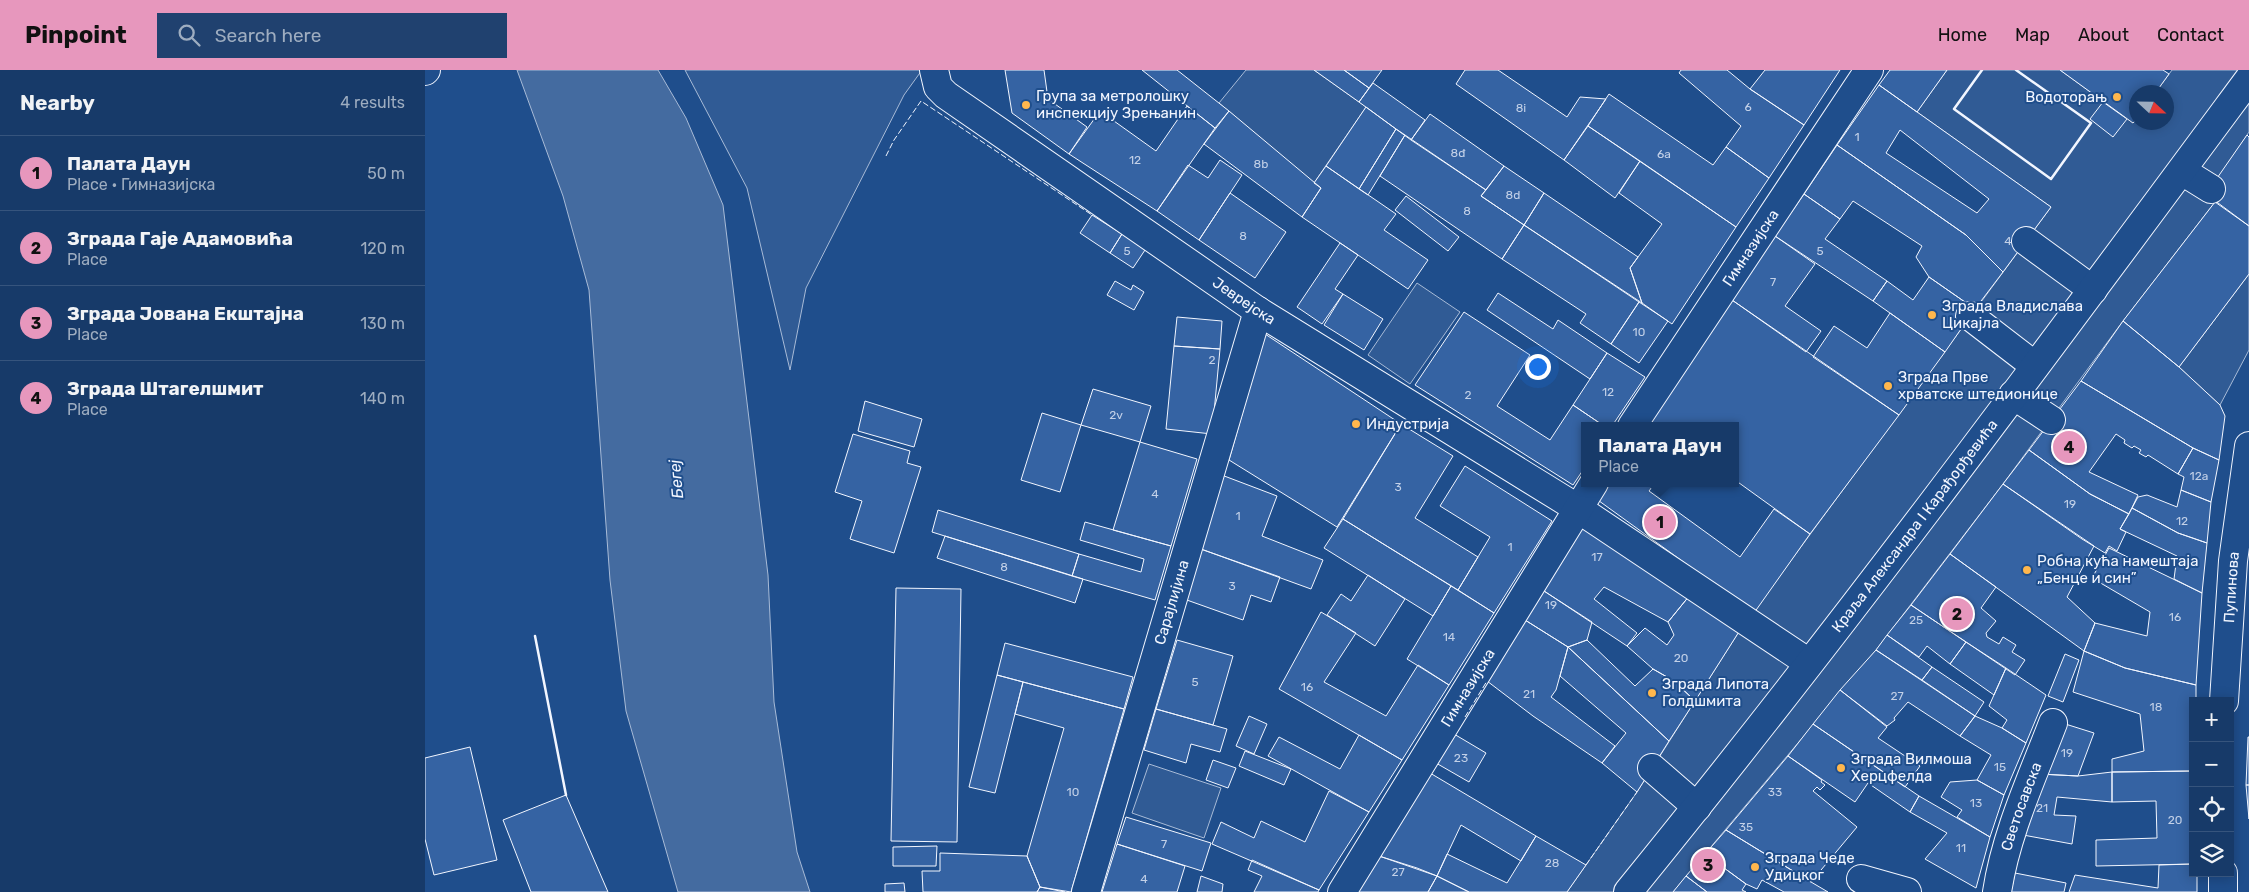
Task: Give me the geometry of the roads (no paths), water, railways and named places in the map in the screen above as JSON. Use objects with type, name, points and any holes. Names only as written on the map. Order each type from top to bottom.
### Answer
[{"type":"street","name":"Јеврејска","points":[[933,70],[938,87],[946,95],[1258,310],[1577,508],[1809,663]]},
{"type":"street","name":"Гимназијска","points":[[1635,422],[1869,70]]},
{"type":"street","name":"Краља Александра I Карађорђевића","points":[[1628,892],[1809,663],[2093,290],[2182,171],[2243,78]]},
{"type":"street","points":[[2182,171],[2211,189]]},
{"type":"street","points":[[2026,241],[2093,290]]},
{"type":"street","name":"Сарајлијина","points":[[1085,892],[1258,310]]},
{"type":"street","points":[[1971,316],[2035,366]]},
{"type":"street","points":[[2013,395],[2051,420]]},
{"type":"street","name":"Пупинова","points":[[2224,697],[2233,561],[2249,446]]},
{"type":"street","name":"Гимназијска","points":[[1342,892],[1591,487]]},
{"type":"street","name":"Светосавска","points":[[1997,892],[2005,853],[2053,724]]},
{"type":"street","points":[[1652,768],[1697,806]]},
{"type":"street","points":[[2223,877],[2223,892]]},
{"type":"street","points":[[1861,879],[1907,892]]},
{"type":"water","name":"Бегеј","points":[[517,70],[658,70],[686,118],[723,205],[768,575],[774,702],[797,852],[810,892],[678,892],[626,711],[610,580],[589,290],[563,196]]},
{"type":"place","name":"Водоторањ","points":[[2117,97]]},
{"type":"place","name":"Група за метролошку инспекцију Зрењанин","points":[[1026,105]]},
{"type":"place","name":"Зграда Владислава Цикајла","points":[[1932,315]]},
{"type":"place","name":"Зграда Прве хрватске штедионице","points":[[1888,386]]},
{"type":"place","name":"Индустрија","points":[[1356,424]]},
{"type":"place","name":"Зграда Штагелшмит","points":[[2069,447]]},
{"type":"place","name":"Палата Даун","points":[[1660,522]]},
{"type":"place","name":"Робна кућа намештаја „Бенце и син”","points":[[2027,570]]},
{"type":"place","name":"Зграда Гаје Адамовића","points":[[1957,614]]},
{"type":"place","name":"Зграда Липота Голдшмита","points":[[1652,693]]},
{"type":"place","name":"Зграда Вилмоша Херцфелда","points":[[1841,768]]},
{"type":"place","name":"Зграда Јована Екштајна","points":[[1708,865]]},
{"type":"place","name":"Зграда Чеде Удицког","points":[[1755,867]]}]
